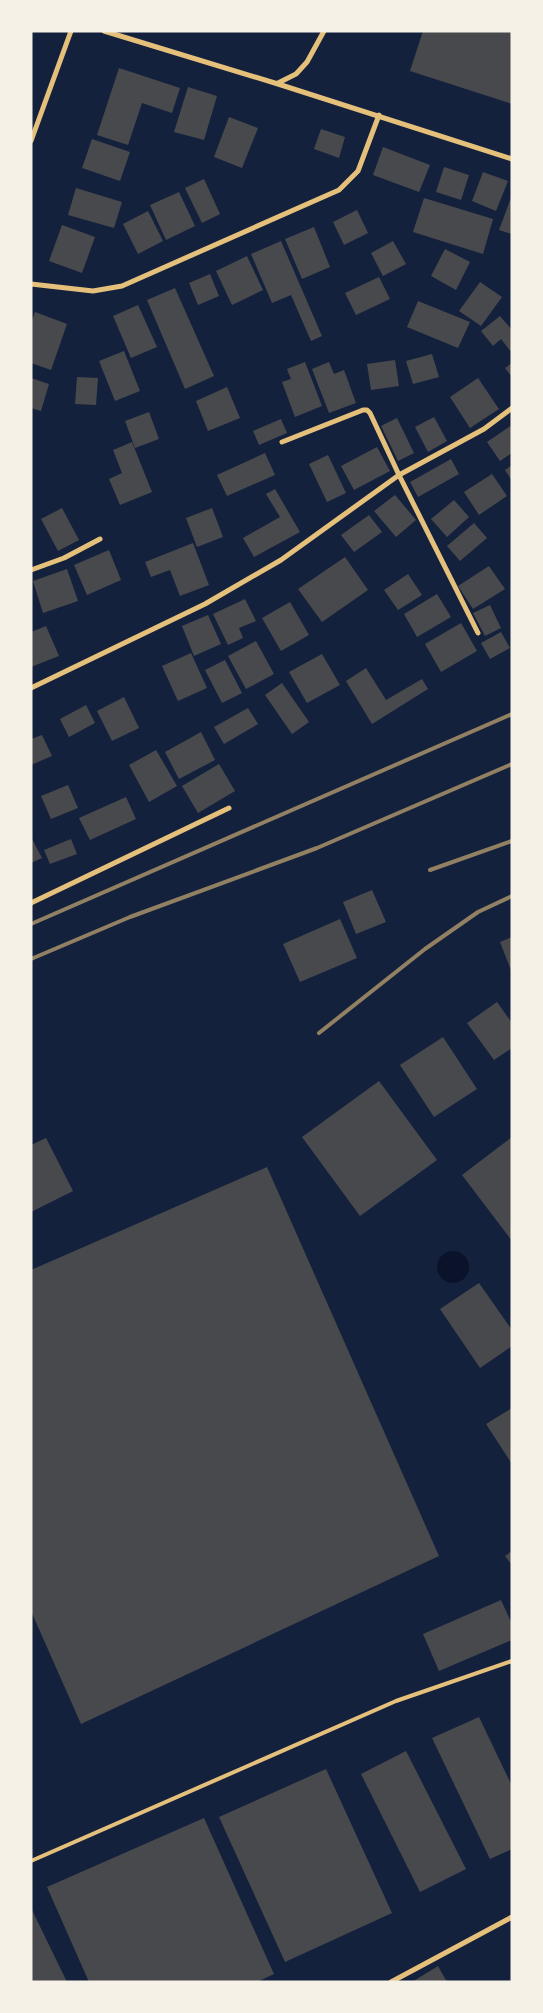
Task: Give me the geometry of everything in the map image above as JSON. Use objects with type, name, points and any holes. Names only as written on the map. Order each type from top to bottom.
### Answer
[{"type":"street","points":[[31,141],[71,31]]},
{"type":"street","points":[[104,31],[278,84],[512,159]]},
{"type":"street","points":[[278,84],[296,74],[308,62],[324,31]]},
{"type":"street","points":[[31,284],[92,291],[122,286],[339,190],[358,171],[379,116]]},
{"type":"street","points":[[31,688],[205,604],[281,560],[399,475],[484,430],[512,408]]},
{"type":"street","points":[[282,442],[367,410],[478,633]]},
{"type":"street","points":[[31,570],[64,558],[100,539]]},
{"type":"street","points":[[31,903],[230,808]]},
{"type":"street","points":[[391,1982],[512,1916]]},
{"type":"lane","points":[[31,1861],[396,1701],[512,1660]]},
{"type":"water","points":[[453,1251],[459,1252],[464,1256],[468,1261],[468,1273],[464,1278],[459,1282],[453,1283],[447,1282],[442,1278],[438,1273],[437,1267],[438,1261],[442,1256],[447,1252]]},
{"type":"building","points":[[423,31],[512,31],[512,104],[410,71]]},
{"type":"building","points":[[119,68],[180,88],[172,113],[142,103],[128,145],[97,135]]},
{"type":"building","points":[[188,87],[217,96],[204,140],[174,132]]},
{"type":"building","points":[[229,117],[258,128],[242,168],[214,157]]},
{"type":"building","points":[[321,129],[345,137],[339,158],[314,149]]},
{"type":"building","points":[[92,139],[130,152],[120,181],[82,168]]},
{"type":"building","points":[[383,147],[430,165],[419,192],[373,175]]},
{"type":"building","points":[[444,167],[469,175],[461,200],[436,192]]},
{"type":"building","points":[[483,172],[508,181],[496,211],[472,201]]},
{"type":"building","points":[[204,179],[220,214],[202,223],[185,188]]},
{"type":"building","points":[[76,188],[122,202],[114,228],[68,215]]},
{"type":"building","points":[[179,192],[195,226],[166,240],[150,205]]},
{"type":"building","points":[[512,195],[512,234],[499,230]]},
{"type":"building","points":[[424,198],[493,219],[483,254],[413,232]]},
{"type":"building","points":[[357,210],[368,233],[344,245],[333,222]]},
{"type":"building","points":[[148,211],[163,241],[138,254],[123,224]]},
{"type":"building","points":[[62,225],[95,237],[82,273],[49,261]]},
{"type":"building","points":[[314,227],[330,267],[302,279],[285,239]]},
{"type":"building","points":[[281,241],[322,336],[311,341],[291,295],[272,303],[251,254]]},
{"type":"building","points":[[393,241],[406,264],[383,276],[371,253]]},
{"type":"building","points":[[445,249],[470,262],[456,290],[431,276]]},
{"type":"building","points":[[247,256],[263,290],[232,305],[216,271]]},
{"type":"building","points":[[210,274],[219,296],[198,305],[189,283]]},
{"type":"building","points":[[379,277],[390,299],[356,315],[345,293]]},
{"type":"building","points":[[480,282],[502,297],[481,326],[459,311]]},
{"type":"building","points":[[175,288],[214,376],[185,389],[147,300]]},
{"type":"building","points":[[418,301],[470,322],[458,348],[407,327]]},
{"type":"building","points":[[138,305],[157,347],[131,358],[113,316]]},
{"type":"building","points":[[35,312],[67,324],[51,370],[31,363],[31,323]]},
{"type":"building","points":[[500,316],[512,330],[512,353],[501,339],[493,346],[481,331]]},
{"type":"building","points":[[124,351],[140,391],[115,401],[99,361]]},
{"type":"building","points":[[432,354],[439,377],[413,384],[406,361]]},
{"type":"building","points":[[395,360],[399,386],[371,390],[367,364]]},
{"type":"building","points":[[305,362],[322,406],[295,417],[282,382],[291,379],[287,369]]},
{"type":"building","points":[[329,362],[334,374],[344,370],[356,403],[329,413],[312,369]]},
{"type":"building","points":[[512,363],[512,377],[505,368]]},
{"type":"building","points":[[77,377],[98,378],[96,405],[75,404]]},
{"type":"building","points":[[31,378],[49,384],[41,411],[31,408]]},
{"type":"building","points":[[478,378],[499,409],[470,428],[450,397]]},
{"type":"building","points":[[227,387],[240,418],[208,431],[196,401]]},
{"type":"building","points":[[149,412],[159,439],[135,448],[125,421]]},
{"type":"building","points":[[434,417],[447,441],[428,452],[415,427]]},
{"type":"building","points":[[397,418],[414,453],[398,461],[381,426]]},
{"type":"building","points":[[281,419],[287,433],[259,445],[253,431]]},
{"type":"building","points":[[512,425],[512,453],[500,461],[487,442]]},
{"type":"building","points":[[132,442],[152,492],[120,505],[109,479],[122,473],[113,450]]},
{"type":"building","points":[[377,447],[390,471],[354,490],[341,466]]},
{"type":"building","points":[[265,453],[275,475],[227,496],[217,475]]},
{"type":"building","points":[[328,455],[346,493],[327,502],[309,464]]},
{"type":"building","points":[[451,459],[459,474],[418,497],[410,482]]},
{"type":"building","points":[[512,465],[512,481],[505,470]]},
{"type":"building","points":[[492,474],[507,496],[479,515],[464,492]]},
{"type":"building","points":[[275,489],[300,532],[254,557],[243,538],[280,517],[266,494]]},
{"type":"building","points":[[395,495],[416,520],[396,537],[374,511]]},
{"type":"building","points":[[454,500],[469,517],[447,537],[431,519]]},
{"type":"building","points":[[62,508],[79,540],[58,551],[41,519]]},
{"type":"building","points":[[212,508],[223,537],[197,547],[186,518]]},
{"type":"building","points":[[369,515],[382,532],[354,552],[341,535]]},
{"type":"building","points":[[474,523],[487,538],[460,561],[447,546]]},
{"type":"building","points":[[193,543],[209,585],[180,596],[170,570],[151,577],[145,562]]},
{"type":"building","points":[[109,550],[121,580],[87,595],[74,565]]},
{"type":"building","points":[[345,557],[368,590],[322,622],[298,589]]},
{"type":"building","points":[[489,566],[505,589],[473,609],[458,586]]},
{"type":"building","points":[[67,569],[78,601],[43,613],[33,581]]},
{"type":"building","points":[[408,574],[422,595],[398,610],[384,590]]},
{"type":"building","points":[[437,594],[451,617],[417,637],[404,614]]},
{"type":"building","points":[[245,599],[256,621],[239,628],[243,638],[228,645],[213,614]]},
{"type":"building","points":[[290,602],[309,635],[281,651],[262,618]]},
{"type":"building","points":[[490,605],[501,628],[485,636],[473,613]]},
{"type":"building","points":[[208,615],[221,644],[194,656],[182,626]]},
{"type":"building","points":[[461,623],[477,651],[441,672],[425,644]]},
{"type":"building","points":[[46,626],[59,656],[31,667],[31,632]]},
{"type":"building","points":[[501,632],[510,648],[490,659],[481,643]]},
{"type":"building","points":[[256,641],[274,674],[246,689],[228,656]]},
{"type":"building","points":[[191,653],[207,688],[178,701],[162,666]]},
{"type":"building","points":[[322,654],[340,685],[307,703],[289,672]]},
{"type":"building","points":[[225,660],[242,693],[222,703],[205,670]]},
{"type":"building","points":[[366,668],[386,700],[422,679],[428,689],[372,724],[346,681]]},
{"type":"building","points":[[282,683],[309,722],[292,734],[265,695]]},
{"type":"building","points":[[124,697],[139,728],[112,741],[97,711]]},
{"type":"building","points":[[86,705],[95,723],[69,737],[60,719]]},
{"type":"building","points":[[248,708],[258,724],[224,744],[214,727]]},
{"type":"building","points":[[201,732],[215,760],[179,779],[165,752]]},
{"type":"building","points":[[42,735],[52,756],[31,765],[31,739]]},
{"type":"building","points":[[156,750],[177,786],[149,802],[129,765]]},
{"type":"building","points":[[219,764],[235,791],[198,813],[182,786]]},
{"type":"building","points":[[68,785],[78,808],[51,819],[41,796]]},
{"type":"building","points":[[126,797],[136,819],[90,840],[79,818]]},
{"type":"building","points":[[31,837],[42,858],[31,863]]},
{"type":"building","points":[[71,839],[77,854],[50,864],[44,850]]},
{"type":"building","points":[[372,890],[386,922],[356,934],[343,902]]},
{"type":"building","points":[[340,919],[357,958],[300,982],[283,944]]},
{"type":"building","points":[[512,937],[512,973],[500,942]]},
{"type":"building","points":[[497,1002],[512,1023],[512,1048],[494,1060],[467,1023]]},
{"type":"building","points":[[443,1037],[477,1089],[434,1117],[400,1065]]},
{"type":"building","points":[[379,1081],[437,1160],[360,1216],[302,1137]]},
{"type":"building","points":[[512,1137],[512,1241],[462,1175]]},
{"type":"building","points":[[46,1138],[73,1191],[31,1212],[31,1145]]},
{"type":"building","points":[[267,1167],[439,1556],[81,1724],[31,1611],[31,1270]]},
{"type":"building","points":[[479,1283],[512,1330],[512,1346],[480,1368],[440,1309]]},
{"type":"building","points":[[512,1408],[512,1464],[486,1424]]},
{"type":"building","points":[[512,1551],[512,1565],[505,1556]]},
{"type":"building","points":[[501,1600],[512,1624],[512,1640],[439,1671],[423,1634]]},
{"type":"building","points":[[479,1717],[512,1786],[512,1849],[490,1859],[432,1738]]},
{"type":"building","points":[[406,1751],[466,1869],[420,1892],[361,1774]]},
{"type":"building","points":[[326,1769],[392,1913],[285,1962],[219,1817]]},
{"type":"building","points":[[204,1818],[274,1974],[257,1982],[89,1982],[47,1887]]},
{"type":"building","points":[[31,1908],[67,1982],[31,1982]]},
{"type":"building","points":[[438,1966],[447,1982],[412,1982]]},
{"type":"railway","points":[[31,924],[512,714]]},
{"type":"railway","points":[[31,959],[130,917],[317,848],[512,764]]},
{"type":"railway","points":[[430,870],[512,841]]},
{"type":"railway","points":[[319,1033],[425,949],[478,912],[512,896]]}]
